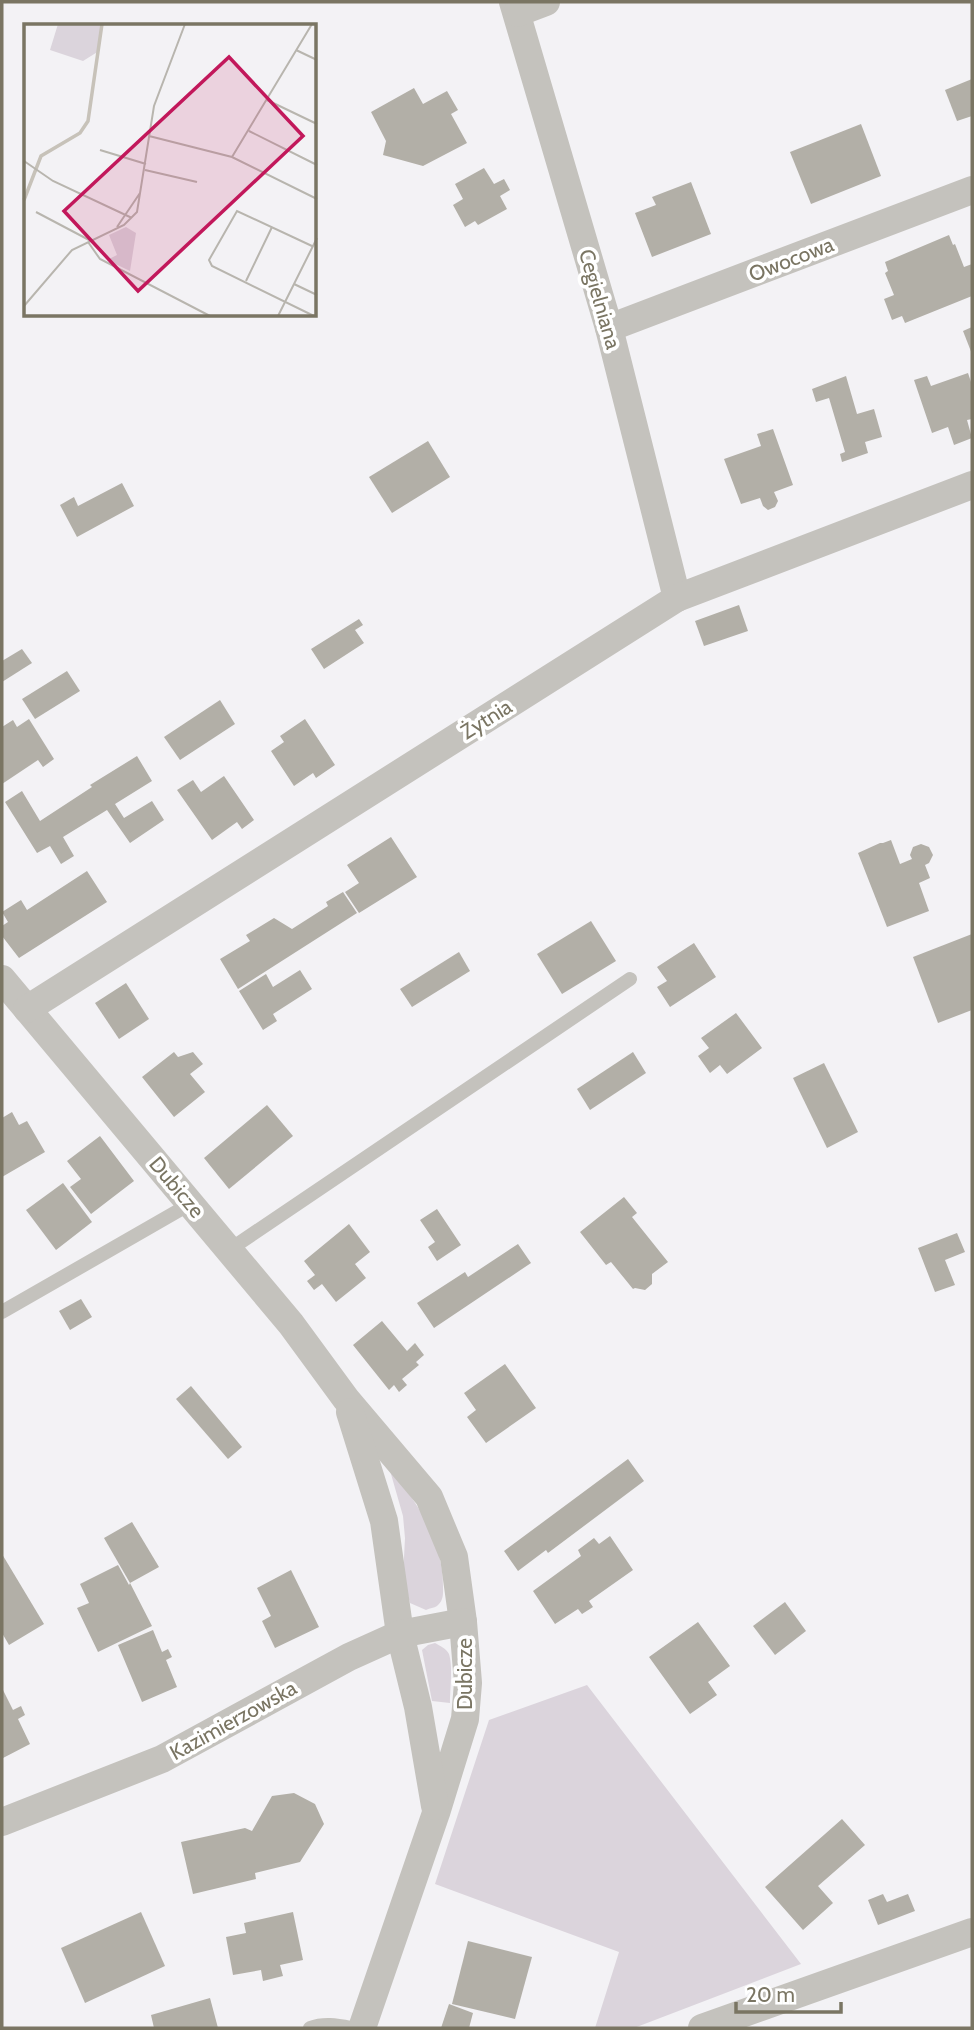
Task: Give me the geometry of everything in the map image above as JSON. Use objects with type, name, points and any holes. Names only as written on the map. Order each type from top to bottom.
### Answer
[{"type":"street","points":[[515,7],[546,2]]},
{"type":"street","name":"Cegielniana","points":[[515,7],[609,328],[677,598]]},
{"type":"street","name":"Owocowa","points":[[609,328],[972,190]]},
{"type":"street","name":"Żytnia","points":[[27,1009],[677,598],[972,485]]},
{"type":"street","name":"Dubicze","points":[[2,979],[291,1324],[346,1399],[429,1497],[454,1556],[468,1683],[465,1719],[436,1813],[362,2028]]},
{"type":"street","name":"Dubicze","points":[[346,1399],[384,1521],[400,1634],[418,1707],[436,1813]]},
{"type":"street","name":"Kazimierzowska","points":[[2,1822],[162,1759],[349,1657],[400,1634],[463,1622]]},
{"type":"street","points":[[702,2028],[972,1932]]},
{"type":"lane","points":[[229,1250],[630,979]]},
{"type":"lane","points":[[2,1312],[190,1203]]},
{"type":"lane","points":[[310,2028],[318,2025],[351,2028]]},
{"type":"shaded area","points":[[389,1467],[418,1507],[438,1553],[442,1569],[443,1597],[437,1606],[426,1610],[410,1603],[403,1577],[403,1516]]},
{"type":"shaded area","points":[[435,1643],[449,1654],[450,1703],[432,1701],[422,1650]]},
{"type":"shaded area","points":[[587,1685],[801,1964],[634,2028],[595,2028],[619,1952],[435,1884],[489,1720]]},
{"type":"building","points":[[972,79],[972,116],[957,121],[945,90]]},
{"type":"building","points":[[414,88],[423,104],[447,91],[458,110],[451,114],[467,143],[423,166],[383,155],[386,141],[371,112]]},
{"type":"building","points":[[861,124],[881,176],[811,204],[790,152]]},
{"type":"building","points":[[484,168],[494,184],[504,179],[510,190],[500,196],[507,209],[478,225],[475,221],[465,227],[453,205],[463,199],[455,184]]},
{"type":"building","points":[[691,182],[711,234],[652,257],[635,213],[656,205],[652,197]]},
{"type":"building","points":[[949,235],[964,267],[972,264],[972,296],[905,323],[902,316],[892,320],[884,299],[894,295],[885,273],[888,271],[885,262]]},
{"type":"building","points":[[972,327],[972,354],[963,331]]},
{"type":"building","points":[[968,373],[972,385],[972,419],[967,420],[972,438],[954,445],[948,427],[932,433],[914,380],[927,376],[931,386]]},
{"type":"building","points":[[846,376],[857,414],[874,409],[882,437],[865,442],[868,453],[842,462],[840,454],[845,452],[829,398],[816,402],[812,389]]},
{"type":"building","points":[[773,429],[793,485],[774,492],[778,501],[775,507],[768,510],[760,498],[741,504],[724,459],[761,446],[757,434]]},
{"type":"building","points":[[428,441],[450,477],[392,513],[369,477]]},
{"type":"building","points":[[122,483],[134,506],[77,537],[60,505],[74,497],[78,506]]},
{"type":"building","points":[[739,605],[748,631],[704,646],[695,621]]},
{"type":"building","points":[[359,619],[363,625],[355,630],[364,643],[324,669],[311,649]]},
{"type":"building","points":[[22,649],[32,663],[2,682],[2,661]]},
{"type":"building","points":[[67,671],[80,691],[35,719],[22,699]]},
{"type":"building","points":[[220,700],[235,724],[180,760],[164,737]]},
{"type":"building","points":[[29,719],[54,759],[43,767],[38,760],[2,784],[2,727],[13,720],[17,727]]},
{"type":"building","points":[[305,719],[335,765],[316,778],[313,773],[294,786],[271,751],[284,742],[280,736]]},
{"type":"building","points":[[137,756],[152,781],[115,804],[124,818],[152,801],[164,820],[130,843],[107,810],[63,837],[74,856],[61,864],[50,846],[37,853],[5,802],[22,791],[40,821]]},
{"type":"building","points":[[224,776],[254,820],[242,829],[237,822],[212,840],[177,790],[193,780],[201,792]]},
{"type":"building","points":[[391,837],[417,877],[359,913],[345,892],[359,883],[347,865]]},
{"type":"building","points":[[891,840],[900,864],[912,859],[910,855],[913,847],[921,844],[929,847],[933,855],[925,865],[930,878],[919,883],[929,911],[887,927],[858,853]]},
{"type":"building","points":[[87,871],[107,902],[19,958],[2,936],[2,926],[8,922],[2,912],[21,900],[27,910]]},
{"type":"building","points":[[343,892],[357,913],[238,989],[220,959],[250,941],[246,935],[274,918],[292,929],[328,906],[326,902]]},
{"type":"building","points":[[591,921],[616,961],[562,994],[537,954]]},
{"type":"building","points":[[972,934],[972,1010],[938,1023],[913,957]]},
{"type":"building","points":[[694,943],[716,977],[670,1007],[657,987],[667,981],[657,967]]},
{"type":"building","points":[[459,952],[470,971],[412,1007],[400,989]]},
{"type":"building","points":[[300,970],[312,989],[273,1014],[277,1021],[263,1030],[239,991],[266,974],[273,987]]},
{"type":"building","points":[[126,983],[149,1019],[119,1039],[95,1003]]},
{"type":"building","points":[[736,1013],[762,1048],[727,1074],[720,1065],[710,1073],[698,1056],[709,1048],[701,1038]]},
{"type":"building","points":[[174,1052],[178,1057],[193,1052],[203,1064],[190,1074],[205,1092],[174,1117],[142,1077]]},
{"type":"building","points":[[633,1052],[646,1073],[590,1110],[577,1089]]},
{"type":"building","points":[[824,1063],[858,1132],[827,1148],[793,1078]]},
{"type":"building","points":[[267,1105],[293,1136],[229,1189],[204,1158]]},
{"type":"building","points":[[12,1112],[19,1125],[27,1121],[45,1152],[2,1177],[2,1118]]},
{"type":"building","points":[[100,1136],[134,1181],[91,1214],[70,1187],[81,1179],[67,1161]]},
{"type":"building","points":[[63,1183],[92,1222],[56,1250],[26,1210]]},
{"type":"building","points":[[624,1197],[637,1213],[632,1217],[668,1262],[652,1274],[652,1284],[645,1290],[633,1289],[611,1262],[606,1265],[580,1232]]},
{"type":"building","points":[[437,1209],[461,1245],[437,1261],[428,1247],[435,1242],[420,1220]]},
{"type":"building","points":[[349,1224],[370,1252],[355,1264],[366,1278],[336,1302],[322,1284],[314,1290],[307,1281],[315,1275],[304,1261]]},
{"type":"building","points":[[957,1233],[965,1252],[945,1260],[955,1285],[935,1292],[918,1248]]},
{"type":"building","points":[[518,1244],[531,1263],[434,1328],[417,1303],[465,1272],[468,1277]]},
{"type":"building","points":[[81,1299],[92,1317],[70,1330],[59,1311]]},
{"type":"building","points":[[382,1321],[407,1351],[415,1343],[424,1355],[416,1362],[419,1365],[402,1379],[407,1385],[399,1392],[394,1385],[389,1390],[353,1345]]},
{"type":"building","points":[[505,1364],[536,1408],[486,1443],[467,1417],[476,1410],[464,1393]]},
{"type":"building","points":[[191,1386],[242,1447],[228,1459],[176,1399]]},
{"type":"building","points":[[628,1459],[644,1481],[548,1553],[546,1550],[518,1571],[504,1551]]},
{"type":"building","points":[[132,1522],[159,1567],[130,1583],[104,1538]]},
{"type":"building","points":[[610,1536],[633,1570],[589,1601],[593,1607],[582,1614],[578,1609],[555,1624],[533,1591],[581,1556],[578,1550],[594,1538],[599,1544]]},
{"type":"building","points":[[2,1554],[44,1624],[9,1645],[2,1633]]},
{"type":"building","points":[[118,1565],[152,1626],[98,1652],[77,1608],[89,1603],[80,1584]]},
{"type":"building","points":[[291,1570],[319,1627],[275,1648],[262,1621],[271,1616],[257,1588]]},
{"type":"building","points":[[785,1602],[806,1631],[775,1655],[753,1626]]},
{"type":"building","points":[[698,1622],[730,1666],[708,1682],[717,1695],[690,1714],[649,1657]]},
{"type":"building","points":[[153,1630],[162,1652],[168,1649],[172,1657],[166,1660],[177,1687],[142,1702],[118,1645]]},
{"type":"building","points":[[2,1688],[13,1710],[21,1706],[25,1715],[18,1719],[30,1744],[3,1758],[2,1755]]},
{"type":"building","points":[[294,1793],[315,1804],[324,1824],[300,1862],[255,1873],[256,1879],[193,1894],[181,1842],[245,1828],[252,1831],[272,1796]]},
{"type":"building","points":[[842,1819],[865,1845],[818,1886],[833,1903],[803,1930],[765,1887]]},
{"type":"building","points":[[883,1894],[887,1902],[908,1894],[915,1911],[878,1925],[868,1900]]},
{"type":"building","points":[[141,1912],[165,1966],[85,2003],[61,1948]]},
{"type":"building","points":[[293,1912],[303,1960],[280,1965],[283,1976],[263,1981],[261,1970],[233,1975],[226,1937],[246,1933],[244,1923]]},
{"type":"building","points":[[468,1941],[532,1957],[515,2019],[452,2004]]},
{"type":"building","points":[[210,1998],[218,2028],[154,2028],[151,2015]]},
{"type":"building","points":[[449,2004],[473,2013],[469,2028],[441,2028]]}]
